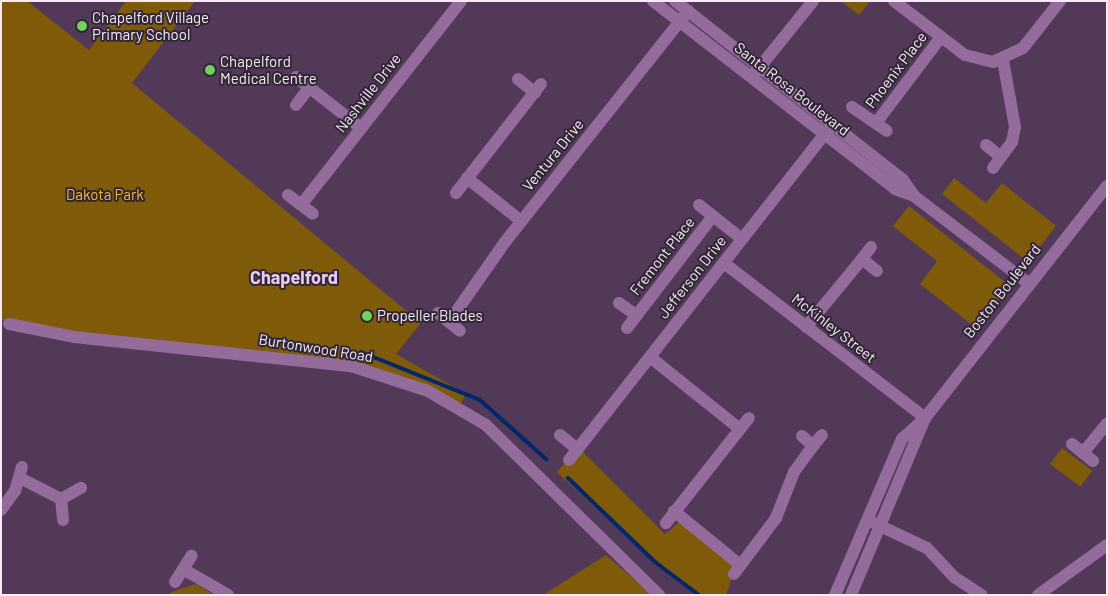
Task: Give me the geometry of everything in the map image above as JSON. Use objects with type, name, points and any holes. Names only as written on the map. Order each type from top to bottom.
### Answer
[{"type":"street","name":"Nashville Drive","points":[[301,205],[461,1]]},
{"type":"street","name":"Santa Rosa Boulevard","points":[[653,1],[679,22],[756,72]]},
{"type":"street","name":"Santa Rosa Boulevard","points":[[675,1],[756,72],[828,129],[903,180],[914,196],[1028,283]]},
{"type":"street","points":[[756,72],[813,1]]},
{"type":"street","name":"Phoenix Place","points":[[894,1],[974,60],[1003,60]]},
{"type":"street","points":[[993,168],[1001,157],[1015,127],[1003,60],[1023,48],[1060,1]]},
{"type":"street","name":"Ventura Drive","points":[[448,322],[521,221],[688,12]]},
{"type":"street","name":"Phoenix Place","points":[[876,123],[941,37]]},
{"type":"street","points":[[296,77],[361,128]]},
{"type":"street","points":[[456,193],[538,88],[518,79]]},
{"type":"street","points":[[296,105],[309,88]]},
{"type":"street","name":"Phoenix Place","points":[[852,107],[888,132]]},
{"type":"street","name":"Jefferson Drive","points":[[569,460],[828,129]]},
{"type":"street","points":[[986,145],[1001,157]]},
{"type":"street","points":[[467,178],[521,221]]},
{"type":"street","name":"Boston Boulevard","points":[[835,595],[902,439],[925,418],[1028,283],[1107,186]]},
{"type":"street","points":[[288,195],[313,214]]},
{"type":"street","name":"Fremont Place","points":[[699,205],[742,239]]},
{"type":"street","name":"Fremont Place","points":[[627,328],[713,216]]},
{"type":"street","points":[[806,327],[870,247]]},
{"type":"street","points":[[862,259],[877,271]]},
{"type":"street","name":"McKinley Street","points":[[724,263],[925,418]]},
{"type":"street","name":"Fremont Place","points":[[619,303],[636,315]]},
{"type":"street","points":[[438,313],[460,331]]},
{"type":"street","name":"Burtonwood Road","points":[[9,324],[74,338],[310,360],[351,366],[428,391],[486,426],[659,595]]},
{"type":"street","points":[[650,357],[740,429]]},
{"type":"street","points":[[666,523],[749,418]]},
{"type":"street","name":"Boston Boulevard","points":[[851,595],[925,418]]},
{"type":"street","points":[[1072,444],[1088,457],[1107,423]]},
{"type":"street","points":[[560,435],[577,449]]},
{"type":"street","points":[[802,436],[813,446]]},
{"type":"street","points":[[674,512],[737,569],[776,518],[794,472],[822,436]]},
{"type":"street","points":[[1,510],[21,472],[61,499]]},
{"type":"street","points":[[61,499],[81,488]]},
{"type":"street","points":[[61,499],[63,520]]},
{"type":"street","points":[[867,520],[927,548],[954,577],[982,595]]},
{"type":"street","points":[[1038,595],[1107,545]]},
{"type":"street","points":[[175,582],[191,556]]},
{"type":"street","points":[[183,569],[228,595]]},
{"type":"green space","name":"Dakota Park","points":[[1,1],[27,1],[89,50],[126,1],[195,1],[132,83],[421,323],[396,354],[466,394],[459,406],[351,366],[74,337],[1,320]]},
{"type":"green space","points":[[841,1],[870,1],[859,15]]},
{"type":"green space","points":[[954,178],[986,203],[1002,183],[1056,226],[1028,262],[942,194]]},
{"type":"green space","points":[[909,206],[1010,286],[976,328],[920,284],[937,261],[893,226]]},
{"type":"green space","points":[[578,447],[665,534],[683,519],[736,566],[726,595],[699,595],[655,562],[557,472]]},
{"type":"green space","points":[[1062,448],[1092,471],[1080,487],[1050,464]]},
{"type":"green space","points":[[606,555],[652,595],[543,595]]},
{"type":"green space","points":[[196,584],[214,595],[170,595],[171,592]]},
{"type":"waterway","points":[[361,352],[480,400],[546,459]]},
{"type":"waterway","points":[[568,478],[655,562],[699,595]]},
{"type":"place","name":"Chapelford Village Primary School","points":[[82,26]]},
{"type":"place","name":"Chapelford Medical Centre","points":[[210,70]]},
{"type":"place","name":"Propeller Blades","points":[[367,316]]},
{"type":"district","name":"Chapelford","points":[[294,277]]}]
